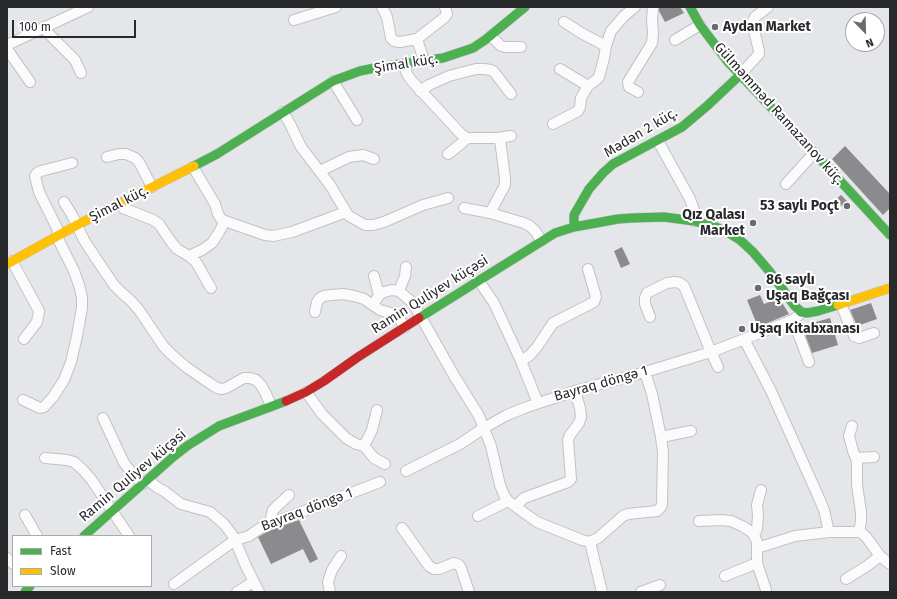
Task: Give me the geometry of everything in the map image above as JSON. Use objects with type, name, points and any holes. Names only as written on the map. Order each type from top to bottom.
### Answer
[{"type":"street","points":[[7,45],[88,7]]},
{"type":"street","points":[[294,20],[336,7]]},
{"type":"street","points":[[382,7],[387,17],[391,38],[394,41],[400,42],[417,39],[445,17],[447,14],[445,7]]},
{"type":"street","name":"Şimal küç.","points":[[10,263],[77,225],[194,167],[231,146],[333,81],[360,71],[443,58],[473,48],[491,36],[525,7]]},
{"type":"street","points":[[553,124],[578,111],[584,91],[599,77],[611,31],[624,16],[635,7]]},
{"type":"street","points":[[638,92],[629,87],[628,82],[652,43],[653,7]]},
{"type":"street","name":"Gülməmməd Ramazanov küç.","points":[[690,7],[700,25],[740,75],[890,235]]},
{"type":"street","points":[[740,75],[759,54],[753,21],[768,7]]},
{"type":"street","points":[[564,22],[582,34],[606,46]]},
{"type":"street","points":[[675,40],[700,25]]},
{"type":"street","points":[[44,27],[75,60],[81,73]]},
{"type":"street","points":[[491,36],[505,48],[521,47]]},
{"type":"street","points":[[417,39],[424,61]]},
{"type":"street","points":[[7,49],[30,82]]},
{"type":"street","points":[[404,64],[407,74],[411,80],[461,134],[467,138],[497,138],[511,136]]},
{"type":"street","points":[[420,91],[449,76],[476,69],[484,69],[494,72],[511,94]]},
{"type":"street","points":[[560,69],[588,86]]},
{"type":"street","name":"Mədən 2 küç.","points":[[574,227],[574,215],[589,189],[603,173],[614,164],[682,128],[740,75]]},
{"type":"street","points":[[333,81],[357,120]]},
{"type":"street","points":[[283,112],[308,157],[330,185],[349,216],[358,222],[365,225],[373,225],[384,222],[423,205],[448,198]]},
{"type":"street","points":[[448,154],[467,138]]},
{"type":"street","points":[[490,213],[505,185],[500,141],[497,138]]},
{"type":"street","points":[[658,141],[690,199],[694,210],[694,221]]},
{"type":"street","points":[[786,184],[814,153]]},
{"type":"street","points":[[107,157],[126,154],[135,158],[139,162],[152,187]]},
{"type":"street","points":[[320,171],[349,157],[363,155],[374,159]]},
{"type":"street","points":[[23,400],[40,408],[44,407],[53,397],[64,380],[71,362],[77,336],[82,308],[82,297],[79,285],[58,236],[57,228],[39,192],[35,176],[37,172],[72,163]]},
{"type":"street","points":[[194,167],[222,219],[265,235],[273,236],[292,232],[346,212]]},
{"type":"street","points":[[64,202],[94,257],[114,285],[131,300],[139,310],[164,347],[172,355],[186,367],[217,388],[226,388],[244,378],[256,380],[261,385],[271,406]]},
{"type":"street","points":[[121,203],[124,209],[153,220],[159,224],[177,249],[196,262],[211,288]]},
{"type":"street","points":[[464,208],[490,213],[524,223],[536,232],[541,241]]},
{"type":"street","name":"Ramin Quliyev küçəsi","points":[[85,535],[187,446],[219,426],[306,392],[358,357],[541,241],[555,233],[574,227],[632,218],[664,218],[694,221],[716,227],[727,232],[753,252],[770,272],[794,306],[801,312]]},
{"type":"street","points":[[189,256],[212,243],[225,221]]},
{"type":"street","points":[[10,263],[39,310],[37,322],[24,340]]},
{"type":"street","points":[[399,291],[405,276],[406,267]]},
{"type":"street","points":[[521,361],[530,355],[537,347],[553,324],[594,302],[596,298],[588,270]]},
{"type":"street","points":[[374,276],[379,295]]},
{"type":"street","points":[[479,281],[494,303],[521,361],[538,403]]},
{"type":"street","points":[[650,317],[645,304],[647,293],[667,283],[680,283],[684,286],[718,368]]},
{"type":"street","points":[[801,312],[812,312],[890,288]]},
{"type":"street","points":[[373,304],[379,295],[392,290],[399,291],[413,303],[446,363],[479,416],[493,452],[500,485],[504,495],[512,504],[537,522],[582,540],[590,542],[598,538],[623,516],[657,510],[661,507],[663,452],[652,394],[645,372]]},
{"type":"street","points":[[315,312],[317,302],[320,298],[342,294],[364,298],[380,310],[397,316],[405,327]]},
{"type":"street","points":[[841,304],[854,336],[859,338],[874,333]]},
{"type":"street","name":"Bayraq döngə 1","points":[[406,471],[460,444],[507,415],[575,391],[711,352],[793,320],[799,316],[801,312]]},
{"type":"street","points":[[793,320],[809,362]]},
{"type":"street","points":[[744,339],[771,391],[813,484],[824,510],[829,532]]},
{"type":"street","points":[[478,516],[568,482],[571,479],[568,440],[579,423],[581,417],[575,391]]},
{"type":"street","points":[[306,392],[322,414],[346,438],[356,444],[364,446],[374,458],[385,464]]},
{"type":"street","points":[[364,446],[372,430],[377,410]]},
{"type":"street","points":[[103,418],[124,463],[132,473],[145,482],[164,491],[181,504],[210,512],[224,524],[231,533],[259,592]]},
{"type":"street","points":[[852,426],[849,436],[852,451],[858,466],[857,485],[861,512],[859,532]]},
{"type":"street","points":[[661,437],[691,431]]},
{"type":"street","points":[[856,458],[874,457]]},
{"type":"street","points":[[46,458],[74,462],[83,470],[91,479],[128,535]]},
{"type":"street","name":"Bayraq döngə 1","points":[[174,584],[234,540],[249,536],[270,522],[286,518],[380,482]]},
{"type":"street","points":[[754,535],[757,527],[757,505],[761,490]]},
{"type":"street","points":[[270,522],[273,510],[288,495]]},
{"type":"street","points":[[25,515],[36,535]]},
{"type":"street","points":[[699,521],[731,521],[742,526],[754,535],[757,542],[756,563],[766,592]]},
{"type":"street","points":[[402,528],[429,566],[434,569],[439,569],[454,563],[458,565],[461,568],[469,592]]},
{"type":"street","points":[[757,548],[795,536],[829,532],[859,532],[867,538],[880,556],[890,564]]},
{"type":"street","points":[[590,542],[602,592]]},
{"type":"street","points":[[330,592],[328,582],[332,570],[341,556]]},
{"type":"street","points":[[846,579],[880,556]]},
{"type":"street","points":[[725,576],[756,563]]},
{"type":"street","points":[[237,592],[253,582]]},
{"type":"street","points":[[641,592],[660,585]]},
{"type":"building","points":[[659,7],[680,7],[684,13],[665,22],[659,11]]},
{"type":"building","points":[[845,146],[890,194],[890,208],[883,215],[832,159]]},
{"type":"building","points":[[841,195],[852,206],[846,211],[836,199]]},
{"type":"building","points":[[622,247],[630,264],[621,268],[614,251]]},
{"type":"building","points":[[760,295],[764,304],[779,298],[789,314],[758,327],[747,300]]},
{"type":"building","points":[[871,303],[877,319],[857,326],[850,310]]},
{"type":"building","points":[[830,318],[838,345],[812,353],[802,326]]},
{"type":"building","points":[[299,520],[318,559],[310,563],[303,549],[271,564],[258,537],[278,527]]},
{"type":"traffic: fast","points":[[194,166],[217,154],[333,81],[360,71],[443,58],[473,48],[525,7]]},
{"type":"traffic: fast","points":[[690,7],[700,25],[728,62],[890,235]]},
{"type":"traffic: fast","points":[[574,227],[574,215],[589,189],[603,173],[613,164],[682,127],[740,75]]},
{"type":"traffic: fast","points":[[419,318],[555,233],[574,227],[618,219],[664,217],[694,221],[716,227],[740,240],[753,252],[770,272],[794,305],[801,312],[807,313],[818,311],[838,305]]},
{"type":"traffic: fast","points":[[85,535],[187,446],[219,426],[286,401]]},
{"type":"traffic: fast","points":[[25,592],[29,587]]},
{"type":"traffic: slow","points":[[7,264],[77,225],[194,166]]},
{"type":"traffic: slow","points":[[838,305],[890,288]]},
{"type":"traffic: jam","points":[[286,401],[306,392],[324,381],[358,357],[419,318]]},
{"type":"place","name":"Aydan Market","points":[[715,27]]},
{"type":"place","name":"53 saylı Poçt","points":[[847,206]]},
{"type":"place","name":"Qız Qalası Market","points":[[753,223]]},
{"type":"place","name":"86 saylı Uşaq Bağçası","points":[[758,288]]},
{"type":"place","name":"Uşaq Kitabxanası","points":[[742,329]]}]
